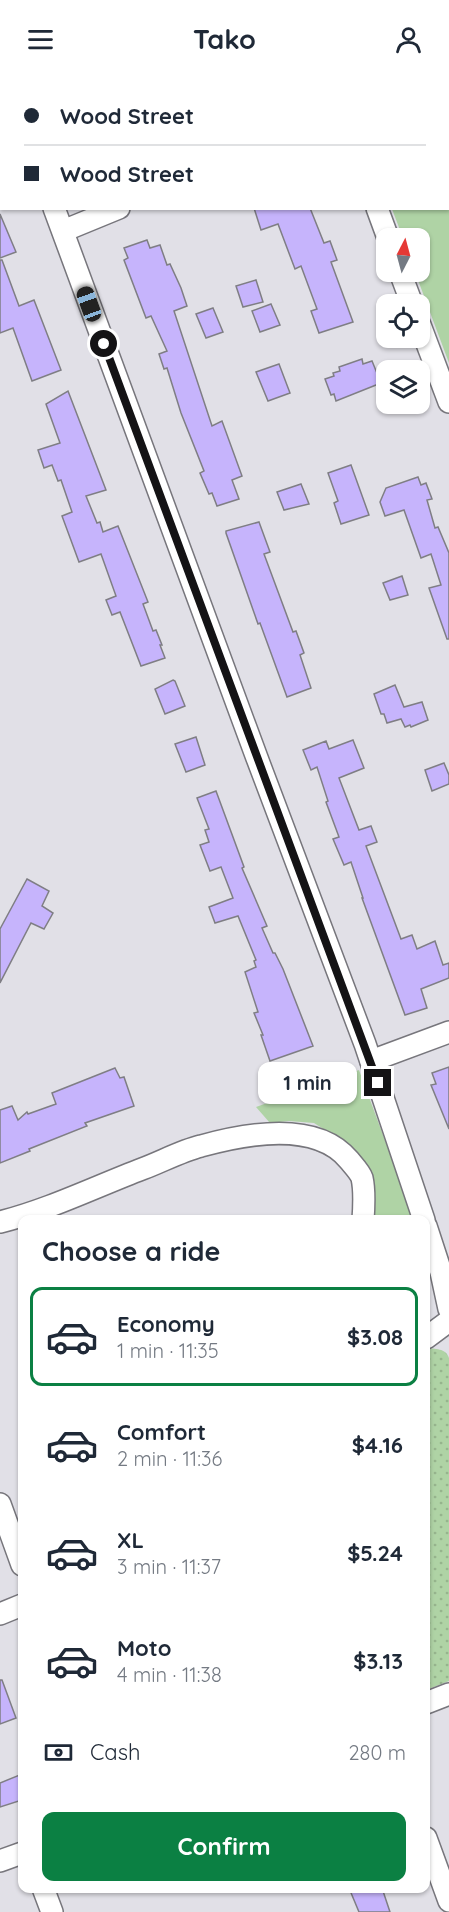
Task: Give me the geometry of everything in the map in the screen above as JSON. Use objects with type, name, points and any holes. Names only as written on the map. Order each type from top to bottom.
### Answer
[{"type":"street","points":[[55,210],[371,1061],[422,1215]]},
{"type":"street","points":[[63,231],[114,210]]},
{"type":"street","points":[[377,210],[384,228]]},
{"type":"street","points":[[428,348],[449,402]]},
{"type":"street","points":[[371,1061],[449,1032]]},
{"type":"street","points":[[21,1215],[200,1146],[258,1134],[280,1132],[328,1143],[343,1152],[361,1176],[364,1192],[363,1215]]},
{"type":"street","points":[[0,1222],[18,1216]]},
{"type":"street","points":[[430,1241],[449,1309]]},
{"type":"street","points":[[430,1335],[449,1322]]},
{"type":"street","points":[[0,1504],[18,1554]]},
{"type":"street","points":[[0,1614],[18,1607]]},
{"type":"street","points":[[430,1701],[449,1694]]},
{"type":"street","points":[[430,1849],[449,1901]]},
{"type":"street","points":[[0,1861],[18,1854]]},
{"type":"street","points":[[46,1893],[52,1912]]},
{"type":"green space","points":[[392,210],[449,210],[449,363],[430,312],[430,294],[423,294],[419,282],[430,282],[430,228],[399,228]]},
{"type":"green space","points":[[359,1070],[413,1215],[373,1215],[372,1188],[341,1140],[314,1123],[289,1121],[270,1123],[256,1107]]},
{"type":"green space","points":[[430,1348],[443,1351],[449,1358],[449,1681],[430,1688]]},
{"type":"building","points":[[255,210],[311,210],[324,243],[330,241],[337,260],[331,262],[353,322],[319,333],[311,311],[317,309],[301,266],[295,269],[278,224],[261,230]]},
{"type":"building","points":[[0,214],[16,252],[0,258]]},
{"type":"building","points":[[147,240],[150,248],[160,245],[167,265],[170,264],[181,288],[187,306],[174,311],[212,426],[222,421],[242,476],[232,480],[239,499],[217,506],[200,473],[204,471],[181,413],[167,368],[164,369],[159,354],[167,351],[151,316],[146,318],[124,260],[128,258],[124,248]]},
{"type":"building","points":[[0,260],[2,260],[19,306],[34,300],[61,370],[32,381],[13,328],[0,333]]},
{"type":"building","points":[[256,280],[263,302],[243,307],[236,286]]},
{"type":"building","points":[[271,304],[280,325],[260,332],[252,311]]},
{"type":"building","points":[[213,308],[223,332],[206,338],[196,314]]},
{"type":"building","points":[[362,359],[363,364],[372,361],[376,371],[376,385],[336,401],[325,379],[340,371],[339,367]]},
{"type":"building","points":[[279,364],[290,393],[268,401],[256,372]]},
{"type":"building","points":[[68,391],[106,490],[86,496],[103,532],[118,526],[148,602],[143,604],[153,631],[156,630],[162,645],[160,645],[165,658],[141,666],[120,612],[112,615],[106,600],[116,596],[101,554],[79,562],[62,516],[72,512],[61,480],[58,481],[52,465],[44,468],[38,450],[60,443],[46,404]]},
{"type":"building","points":[[351,465],[369,515],[341,524],[334,503],[338,501],[328,473]]},
{"type":"building","points":[[418,477],[421,485],[426,483],[432,499],[427,500],[435,528],[438,527],[449,553],[449,639],[447,639],[429,588],[441,585],[431,554],[421,558],[404,510],[385,516],[380,502],[386,488]]},
{"type":"building","points":[[301,484],[309,504],[284,510],[277,492]]},
{"type":"building","points":[[259,522],[270,552],[264,554],[293,632],[296,631],[304,653],[300,655],[311,688],[287,697],[226,533],[226,531]]},
{"type":"building","points":[[402,576],[408,595],[390,600],[383,583]]},
{"type":"building","points":[[173,680],[185,706],[165,714],[155,689]]},
{"type":"building","points":[[395,685],[404,707],[422,702],[428,720],[411,727],[410,725],[405,727],[401,719],[387,723],[374,694]]},
{"type":"building","points":[[196,737],[205,765],[186,772],[175,744]]},
{"type":"building","points":[[353,740],[364,768],[339,778],[359,830],[371,826],[377,842],[366,846],[401,939],[412,935],[417,949],[435,941],[443,965],[449,963],[449,978],[421,989],[427,1008],[405,1015],[351,862],[344,865],[333,839],[339,837],[326,802],[328,801],[317,767],[311,770],[303,750],[326,741],[329,749]]},
{"type":"building","points":[[444,763],[449,775],[449,784],[432,791],[425,770]]},
{"type":"building","points":[[216,791],[244,867],[242,868],[267,926],[262,928],[283,969],[313,1046],[270,1061],[254,1013],[258,1012],[245,972],[256,967],[254,961],[256,960],[238,916],[215,923],[209,907],[233,898],[221,867],[210,871],[200,845],[209,842],[205,830],[209,829],[197,798]]},
{"type":"building","points":[[27,879],[49,891],[42,906],[53,913],[44,929],[31,923],[0,983],[0,929]]},
{"type":"building","points":[[449,1067],[449,1129],[431,1085],[436,1084],[432,1073]]},
{"type":"building","points":[[115,1068],[120,1078],[124,1077],[134,1106],[85,1123],[87,1126],[0,1163],[0,1110],[12,1106],[18,1120],[27,1112],[28,1114],[56,1104],[52,1093]]},
{"type":"building","points":[[0,1680],[2,1680],[16,1718],[0,1724]]},
{"type":"building","points":[[18,1776],[18,1801],[0,1807],[0,1783]]},
{"type":"building","points":[[351,1893],[384,1893],[390,1912],[359,1912]]},
{"type":"route","points":[[104,344],[378,1083]]}]
